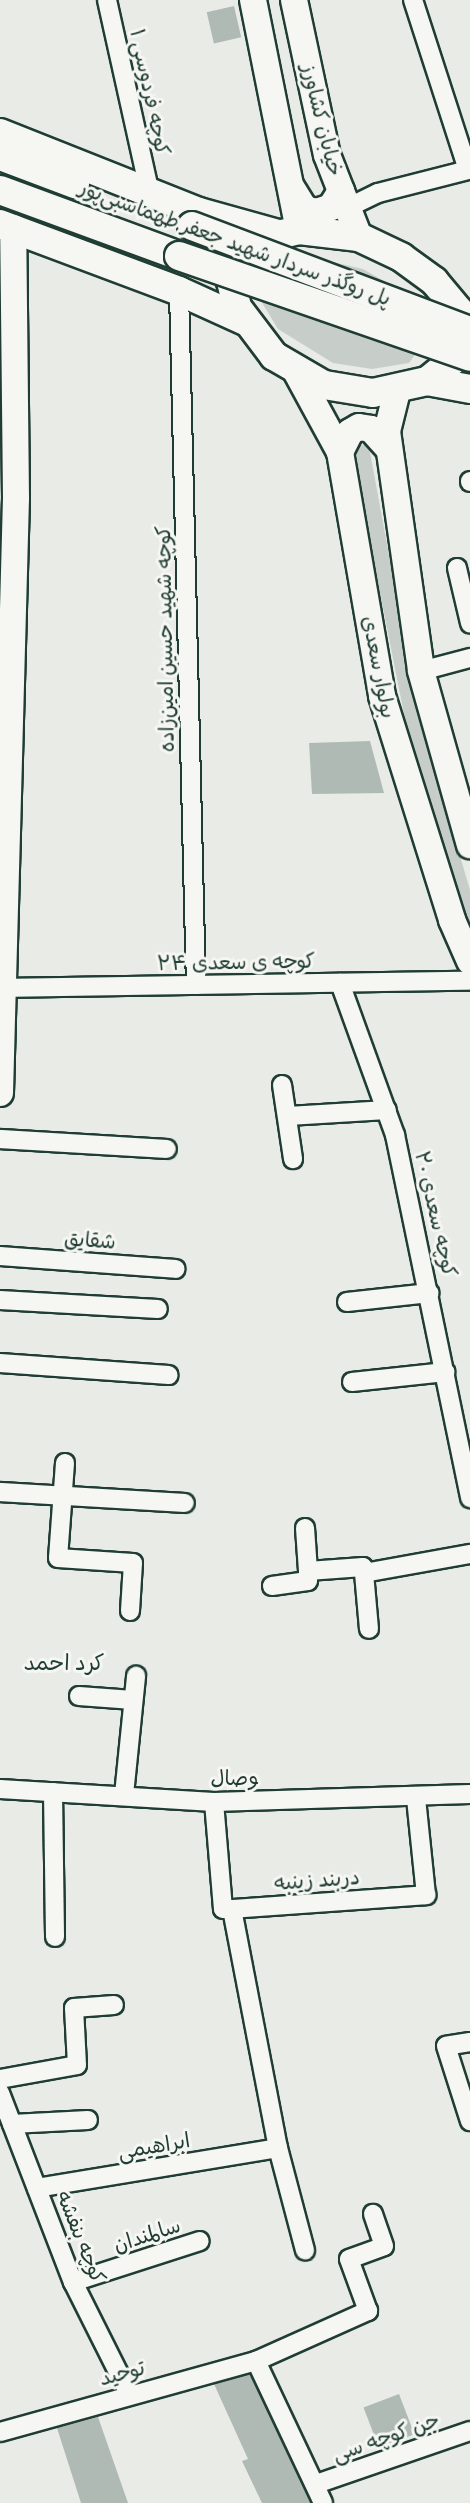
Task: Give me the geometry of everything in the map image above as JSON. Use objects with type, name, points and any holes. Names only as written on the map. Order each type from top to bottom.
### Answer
[{"type":"main road","name":"خیابان کشاورز","points":[[253,0],[291,187],[289,232]]},
{"type":"main road","name":"خیابان کشاورز","points":[[294,0],[327,155],[359,237]]},
{"type":"main road","points":[[0,133],[150,194],[196,219],[209,233],[208,256],[198,277],[179,291]]},
{"type":"main road","name":"پل روگذر سردار شهید جعفر طهماسبی‌پور","points":[[0,156],[196,219],[470,331]]},
{"type":"main road","points":[[291,187],[305,208],[316,212],[344,200]]},
{"type":"main road","name":"پل روگذر سردار شهید جعفر طهماسبی‌پور","points":[[0,190],[179,256],[470,357]]},
{"type":"main road","points":[[196,219],[289,232],[359,237],[401,257],[459,299],[463,338],[452,361],[427,381],[397,391],[345,390],[297,373],[274,356],[245,321],[231,282],[238,257],[248,242],[289,232]]},
{"type":"main road","points":[[0,1093],[8,499],[6,226],[179,291],[245,321]]},
{"type":"main road","name":"بولوار سعدی","points":[[297,373],[340,452],[382,696],[452,920],[470,961]]},
{"type":"main road","points":[[427,381],[470,389]]},
{"type":"main road","name":"بولوار سعدی","points":[[397,391],[387,431],[421,671],[470,845]]},
{"type":"main road","points":[[340,452],[350,432],[359,427],[371,429],[389,449]]},
{"type":"street","name":"کوچه فردوسی ۱","points":[[107,0],[150,194]]},
{"type":"street","points":[[344,200],[468,170],[412,0]]},
{"type":"street","name":"کوچه شهید حسین امین‌زاده","points":[[179,291],[196,985]]},
{"type":"street","points":[[457,568],[470,623]]},
{"type":"street","points":[[421,671],[470,658]]},
{"type":"street","name":"کوچه ی سعدی ۲۴","points":[[2,988],[470,981]]},
{"type":"street","name":"کوچه سعدی ۲۰","points":[[340,983],[387,1110],[430,1293],[470,1498]]},
{"type":"street","points":[[282,1085],[293,1159]]},
{"type":"street","points":[[288,1116],[387,1110]]},
{"type":"street","points":[[0,1139],[168,1149]]},
{"type":"street","name":"شقایق","points":[[0,1256],[176,1269]]},
{"type":"street","points":[[347,1302],[430,1293]]},
{"type":"street","points":[[0,1300],[158,1310]]},
{"type":"street","points":[[0,1364],[169,1375]]},
{"type":"street","points":[[352,1382],[445,1372]]},
{"type":"street","points":[[64,1462],[58,1557],[133,1563],[130,1611]]},
{"type":"street","points":[[0,1492],[184,1503]]},
{"type":"street","points":[[272,1586],[308,1581],[305,1527]]},
{"type":"street","points":[[364,1574],[470,1554]]},
{"type":"street","points":[[308,1571],[363,1567],[369,1629]]},
{"type":"street","points":[[124,1795],[136,1676]]},
{"type":"street","points":[[79,1696],[134,1700]]},
{"type":"street","name":"وصال","points":[[0,1789],[214,1802],[416,1799],[470,1794]]},
{"type":"street","points":[[53,1792],[55,1937]]},
{"type":"street","name":"دربند زینبه","points":[[232,1909],[426,1895],[416,1799]]},
{"type":"street","points":[[214,1802],[223,1909],[232,1909],[278,2148],[305,2250]]},
{"type":"street","points":[[0,2079],[77,2065],[74,2008],[114,2005]]},
{"type":"street","points":[[470,2042],[446,2046],[470,2121]]},
{"type":"street","name":"کوچه بنفشه","points":[[0,2094],[9,2134],[37,2188],[73,2282],[129,2394]]},
{"type":"street","points":[[9,2134],[88,2120]]},
{"type":"street","name":"ابراهیمی","points":[[37,2188],[278,2148]]},
{"type":"street","name":"توحید","points":[[0,2432],[129,2394],[256,2361],[368,2312],[350,2259],[384,2246],[373,2214]]},
{"type":"street","name":"سالمندان","points":[[73,2282],[200,2241]]},
{"type":"street","points":[[256,2361],[323,2503]]},
{"type":"street","name":"جن کوچه سی","points":[[316,2484],[470,2432]]},
{"type":"shaded area","points":[[302,255],[363,269],[401,291],[417,352],[409,363],[372,369],[333,363],[278,329],[261,301],[258,276],[264,265]]},
{"type":"shaded area","points":[[364,445],[370,452],[418,713],[470,890],[470,930],[441,850],[405,719],[354,461],[356,446]]},
{"type":"building","points":[[234,6],[241,37],[214,43],[207,12]]},
{"type":"building","points":[[370,741],[384,793],[312,794],[309,743]]},
{"type":"building","points":[[250,2374],[311,2503],[262,2503],[242,2461],[248,2459],[214,2384]]},
{"type":"building","points":[[399,2394],[414,2434],[379,2448],[364,2408]]},
{"type":"building","points":[[98,2417],[128,2503],[81,2503],[57,2428]]},
{"type":"district","name":"کرد احمد","points":[[64,1663]]}]
